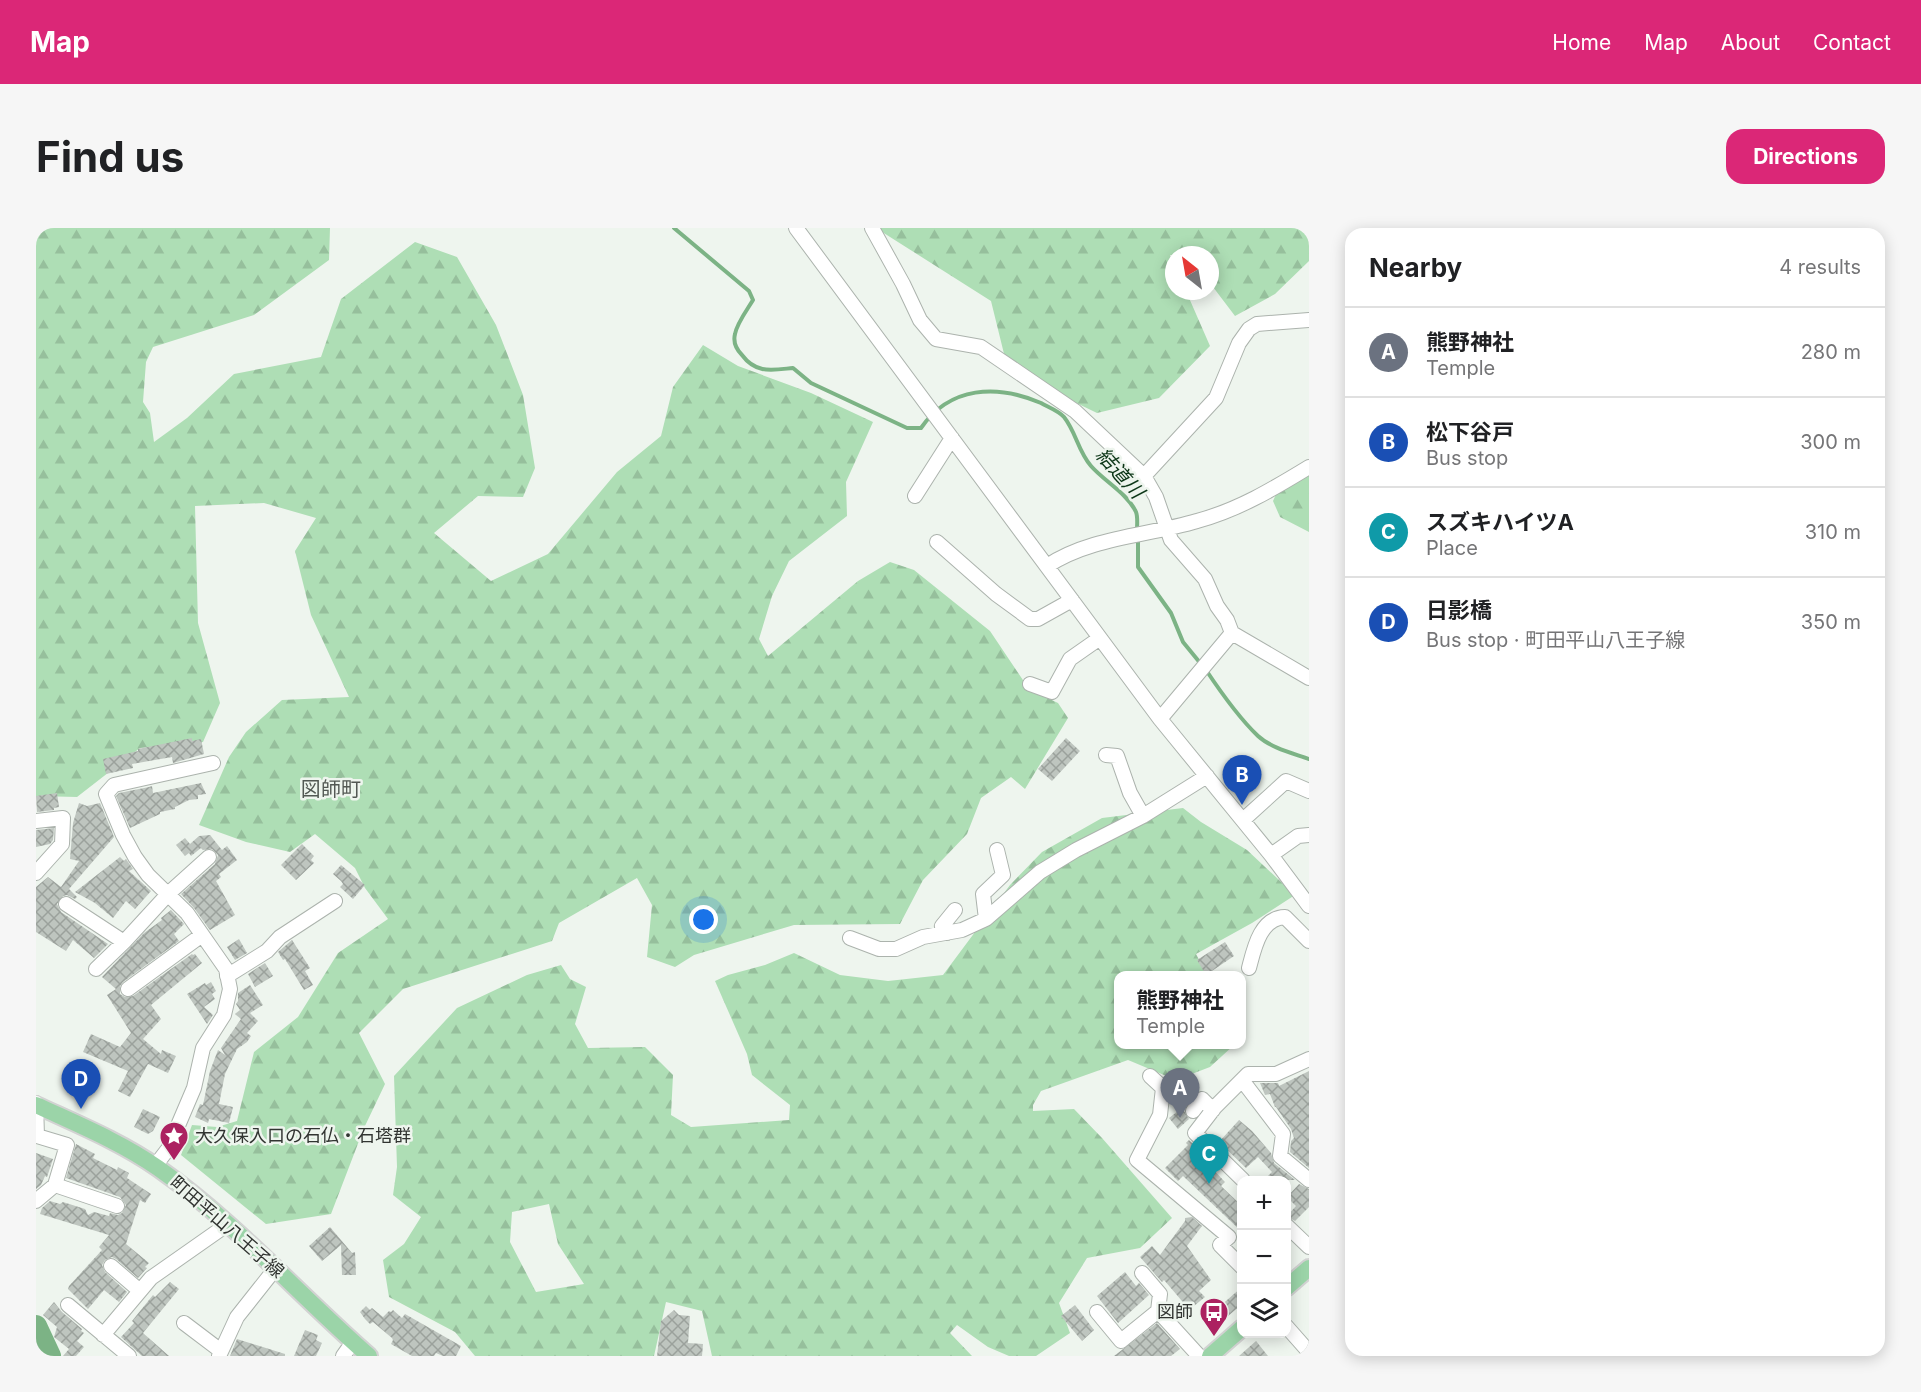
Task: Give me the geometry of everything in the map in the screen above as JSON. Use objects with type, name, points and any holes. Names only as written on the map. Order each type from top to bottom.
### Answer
[{"type":"main road","name":"町田平山八王子線","points":[[36,1105],[96,1133],[156,1166],[193,1193],[369,1356]]},
{"type":"main road","points":[[1291,1284],[1309,1268]]},
{"type":"main road","points":[[1210,1356],[1237,1332]]},
{"type":"street","points":[[796,228],[1160,719],[1271,855],[1309,906]]},
{"type":"street","points":[[872,228],[920,320],[936,339],[981,347],[1075,411],[1144,476],[1156,496],[1177,548],[1206,579],[1217,606],[1227,620],[1232,633],[1309,678]]},
{"type":"street","points":[[1144,476],[1216,398],[1239,344],[1249,329],[1257,324],[1309,320]]},
{"type":"street","points":[[915,496],[952,438]]},
{"type":"street","points":[[1047,566],[1071,553],[1222,514],[1250,502],[1309,467]]},
{"type":"street","points":[[937,542],[996,594],[1030,619],[1038,619],[1072,600]]},
{"type":"street","points":[[1160,719],[1232,633]]},
{"type":"street","points":[[1030,684],[1052,692],[1070,659],[1100,638]]},
{"type":"street","points":[[1106,755],[1117,756],[1130,793],[1143,816]]},
{"type":"street","points":[[156,1166],[168,1149],[194,1088],[203,1048],[224,1015],[230,989],[226,969],[187,913],[148,875],[135,857],[106,794],[114,785],[213,763]]},
{"type":"street","points":[[850,938],[879,949],[896,948],[923,937],[948,936],[986,920],[1040,872],[1076,850],[1143,816],[1207,776]]},
{"type":"street","points":[[1243,820],[1286,781],[1309,791]]},
{"type":"street","points":[[36,820],[63,818],[62,844],[36,873]]},
{"type":"street","points":[[1271,855],[1298,836],[1309,835]]},
{"type":"street","points":[[986,920],[983,894],[1003,875],[997,850]]},
{"type":"street","points":[[96,969],[169,893],[209,857]]},
{"type":"street","points":[[227,976],[267,951],[280,937],[335,901]]},
{"type":"street","points":[[66,904],[124,942]]},
{"type":"street","points":[[948,936],[942,926],[955,910]]},
{"type":"street","points":[[1249,968],[1256,938],[1273,920],[1284,917],[1309,941]]},
{"type":"street","points":[[128,989],[202,935]]},
{"type":"street","points":[[1239,1176],[1195,1133],[1213,1110],[1248,1074],[1275,1074],[1309,1059]]},
{"type":"street","points":[[1150,1076],[1163,1088],[1160,1114],[1137,1160],[1229,1237],[1221,1245],[1237,1262]]},
{"type":"street","points":[[1242,1080],[1283,1134],[1280,1156],[1309,1180]]},
{"type":"street","points":[[1193,1111],[1202,1099],[1213,1110]]},
{"type":"street","points":[[36,1105],[37,1136],[67,1145],[55,1185],[36,1201]]},
{"type":"street","points":[[55,1185],[117,1206]]},
{"type":"street","points":[[103,1335],[151,1278],[228,1224]]},
{"type":"street","points":[[1291,1229],[1309,1247]]},
{"type":"street","points":[[111,1266],[140,1291]]},
{"type":"street","points":[[184,1323],[220,1353],[237,1317],[275,1269]]},
{"type":"street","points":[[1097,1312],[1121,1341],[1158,1311],[1160,1294],[1142,1273]]},
{"type":"street","points":[[68,1305],[129,1356]]},
{"type":"street","points":[[1158,1311],[1199,1356]]},
{"type":"street","points":[[1291,1331],[1309,1352]]},
{"type":"street","points":[[343,1356],[353,1342]]},
{"type":"green space","points":[[36,228],[330,228],[329,260],[254,315],[153,347],[146,362],[143,402],[150,413],[154,442],[187,418],[234,374],[321,357],[341,299],[415,242],[457,257],[496,325],[523,395],[535,468],[523,497],[478,496],[434,533],[491,581],[548,554],[617,472],[661,436],[673,387],[703,345],[738,366],[811,393],[873,422],[846,482],[847,516],[789,561],[772,596],[759,639],[768,656],[858,581],[890,562],[914,570],[990,631],[1029,689],[1058,703],[1068,718],[1025,789],[1011,777],[981,798],[967,834],[923,880],[900,924],[794,925],[694,955],[675,967],[647,957],[652,905],[637,878],[559,923],[552,941],[403,989],[359,1033],[385,1084],[364,1128],[331,1214],[266,1224],[181,1155],[192,1125],[217,1127],[237,1121],[254,1052],[298,1017],[338,953],[388,919],[365,888],[355,868],[315,834],[290,852],[246,842],[199,825],[229,757],[246,732],[282,700],[349,697],[311,615],[295,551],[316,518],[264,503],[195,506],[198,623],[220,703],[203,742],[140,748],[77,797],[36,796]]},
{"type":"green space","points":[[878,228],[1309,228],[1309,261],[1275,294],[1235,316],[1219,295],[1219,246],[1165,246],[1165,300],[1190,300],[1210,346],[1159,398],[1097,413],[1008,370],[991,301]]},
{"type":"green space","points":[[1309,467],[1309,532],[1280,517],[1273,501],[1282,481]]},
{"type":"green space","points":[[1183,808],[1201,822],[1247,850],[1295,895],[1252,923],[1196,954],[1205,971],[1114,971],[1114,1049],[1230,1049],[1210,1067],[1176,1080],[1128,1060],[1041,1091],[1033,1105],[1033,1111],[1074,1109],[1172,1218],[1140,1248],[1087,1258],[1059,1303],[1070,1333],[1036,1356],[1009,1356],[988,1347],[957,1325],[950,1333],[972,1356],[712,1356],[702,1311],[666,1302],[654,1356],[475,1356],[455,1332],[389,1297],[383,1260],[404,1244],[421,1217],[393,1195],[397,1167],[394,1076],[457,1008],[527,975],[561,965],[570,979],[586,987],[575,1024],[588,1048],[645,1047],[673,1075],[671,1115],[691,1127],[789,1120],[790,1105],[752,1075],[747,1054],[715,981],[794,953],[840,975],[888,981],[943,975],[1010,885],[1042,852],[1102,818]],"holes":[[[549,1204],[558,1244],[584,1284],[536,1292],[510,1242],[512,1212]]]},
{"type":"building","points":[[192,738],[192,741],[201,739],[204,754],[173,763],[172,757],[132,764],[133,768],[106,774],[103,759]]},
{"type":"building","points":[[1066,738],[1080,751],[1052,781],[1038,769]]},
{"type":"building","points":[[201,783],[206,794],[198,795],[198,799],[189,800],[175,809],[160,812],[130,828],[116,796],[119,793],[152,786],[153,793]]},
{"type":"building","points":[[57,793],[59,807],[54,810],[37,812],[36,796]]},
{"type":"building","points":[[79,803],[87,806],[100,803],[114,837],[69,889],[77,897],[75,899],[67,895],[63,896],[57,904],[61,912],[108,944],[94,958],[73,940],[66,951],[36,932],[36,887],[48,877],[61,887],[79,861],[70,859],[73,823]]},
{"type":"building","points":[[54,828],[53,840],[50,844],[36,847],[36,830]]},
{"type":"building","points":[[210,835],[222,850],[227,846],[237,860],[219,874],[221,877],[216,881],[235,915],[210,930],[181,894],[215,864],[218,855],[212,849],[203,850],[201,848],[191,856],[189,853],[185,856],[176,845],[185,838],[190,844],[199,836]]},
{"type":"building","points":[[302,844],[314,856],[311,860],[314,863],[296,880],[281,865]]},
{"type":"building","points":[[120,857],[124,861],[126,859],[133,869],[129,871],[151,891],[135,909],[126,901],[113,918],[95,903],[75,892]]},
{"type":"building","points":[[341,865],[365,885],[353,899],[340,887],[343,884],[333,874]]},
{"type":"building","points":[[171,910],[184,924],[174,934],[179,941],[123,982],[120,986],[120,994],[125,997],[133,996],[192,954],[195,954],[202,963],[151,1005],[161,1019],[143,1039],[161,1054],[162,1050],[176,1056],[168,1073],[148,1064],[130,1097],[118,1091],[128,1071],[83,1052],[91,1034],[120,1047],[131,1033],[107,995],[116,989],[102,977],[144,933]]},
{"type":"building","points":[[239,939],[247,953],[235,960],[227,947]]},
{"type":"building","points":[[292,940],[310,968],[305,971],[313,985],[304,990],[285,959],[283,960],[278,952]]},
{"type":"building","points":[[1225,942],[1234,956],[1212,971],[1204,971],[1197,960]]},
{"type":"building","points":[[265,963],[273,976],[255,987],[248,974]]},
{"type":"building","points":[[211,982],[216,991],[212,994],[215,999],[204,1007],[213,1015],[207,1024],[187,994]]},
{"type":"building","points":[[250,985],[263,1005],[250,1013],[258,1021],[247,1033],[251,1036],[247,1042],[237,1049],[225,1074],[219,1104],[233,1107],[229,1123],[209,1119],[208,1123],[195,1117],[200,1104],[203,1105],[210,1071],[218,1050],[225,1055],[221,1048],[241,1019],[235,1014],[240,1010],[236,1004],[238,993]]},
{"type":"building","points":[[1309,1071],[1309,1168],[1290,1152],[1291,1141],[1294,1138],[1291,1129],[1275,1107],[1270,1094],[1265,1095],[1260,1083],[1278,1083],[1279,1086]]},
{"type":"building","points":[[1182,1108],[1189,1119],[1178,1129],[1169,1118]]},
{"type":"building","points":[[143,1109],[160,1117],[153,1131],[148,1134],[134,1127]]},
{"type":"building","points":[[1239,1120],[1271,1153],[1274,1163],[1290,1176],[1268,1176],[1272,1172],[1258,1157],[1246,1168],[1219,1142]]},
{"type":"building","points":[[1189,1140],[1211,1161],[1208,1164],[1225,1182],[1221,1186],[1237,1201],[1237,1227],[1183,1176],[1178,1181],[1165,1168],[1188,1145],[1186,1143]]},
{"type":"building","points":[[76,1144],[95,1154],[93,1158],[117,1170],[118,1167],[129,1173],[127,1178],[151,1194],[145,1203],[140,1200],[126,1244],[149,1263],[145,1267],[147,1268],[138,1278],[116,1259],[112,1257],[105,1260],[102,1265],[105,1272],[127,1292],[119,1302],[104,1290],[88,1309],[68,1289],[102,1250],[99,1247],[109,1235],[40,1214],[42,1208],[50,1201],[60,1204],[63,1202],[85,1209],[88,1215],[94,1212],[109,1216],[110,1213],[118,1215],[122,1213],[126,1205],[120,1197],[66,1178]]},
{"type":"building","points":[[36,1153],[53,1159],[47,1177],[45,1176],[41,1185],[36,1189]]},
{"type":"building","points":[[1299,1184],[1309,1189],[1309,1207],[1295,1221],[1291,1218],[1291,1212],[1296,1206],[1291,1201],[1291,1193]]},
{"type":"building","points":[[1192,1217],[1202,1226],[1187,1246],[1211,1280],[1199,1291],[1205,1297],[1178,1319],[1170,1311],[1182,1301],[1140,1257],[1152,1246],[1160,1255],[1185,1218]]},
{"type":"building","points":[[330,1227],[352,1253],[355,1252],[356,1275],[342,1275],[341,1245],[322,1261],[309,1246]]},
{"type":"building","points":[[1125,1272],[1136,1286],[1139,1283],[1149,1295],[1118,1323],[1097,1296]]},
{"type":"building","points":[[170,1282],[179,1289],[143,1333],[169,1356],[142,1356],[121,1337],[134,1323],[132,1321],[153,1295],[155,1297]]},
{"type":"building","points":[[1237,1291],[1237,1308],[1227,1317],[1219,1307]]},
{"type":"building","points":[[54,1302],[84,1333],[77,1341],[84,1347],[76,1356],[63,1356],[69,1349],[54,1337],[57,1327],[43,1315]]},
{"type":"building","points":[[1075,1305],[1094,1330],[1082,1341],[1061,1316]]},
{"type":"building","points":[[366,1306],[383,1317],[393,1310],[402,1318],[405,1314],[461,1346],[456,1356],[443,1356],[436,1353],[434,1356],[412,1356],[391,1344],[392,1338],[373,1322],[370,1324],[365,1319],[360,1312]]},
{"type":"building","points":[[674,1310],[679,1315],[690,1316],[688,1343],[703,1344],[702,1356],[657,1356],[661,1321]]},
{"type":"building","points":[[1157,1323],[1180,1349],[1171,1356],[1114,1356]]},
{"type":"building","points":[[305,1330],[318,1335],[316,1340],[322,1343],[316,1356],[294,1356]]},
{"type":"building","points":[[237,1339],[285,1354],[285,1356],[230,1356]]},
{"type":"building","points":[[1256,1341],[1268,1356],[1239,1356]]},
{"type":"waterway","name":"結道川","points":[[674,228],[749,291],[753,300],[738,325],[734,340],[738,350],[753,365],[765,369],[793,368],[811,383],[907,428],[921,428],[946,404],[975,393],[991,391],[1008,393],[1041,403],[1064,417],[1091,466],[1132,505],[1137,514],[1137,530]]},
{"type":"waterway","name":"結道川","points":[[1138,538],[1138,567],[1171,613],[1183,642],[1201,664]]},
{"type":"waterway","name":"結道川","points":[[1206,670],[1237,713],[1258,736],[1275,747],[1309,759]]},
{"type":"waterway","points":[[36,1326],[50,1356]]},
{"type":"place","name":"松下谷戸","points":[[1242,805]]},
{"type":"place","name":"日影橋","points":[[81,1109]]},
{"type":"place","name":"熊野神社","points":[[1180,1118]]},
{"type":"place","name":"大久保入口の石仏・石塔群","points":[[174,1162]]},
{"type":"place","name":"スズキハイツA","points":[[1209,1184]]},
{"type":"place","name":"図師","points":[[1214,1338]]},
{"type":"district","name":"図師町","points":[[331,789]]}]
